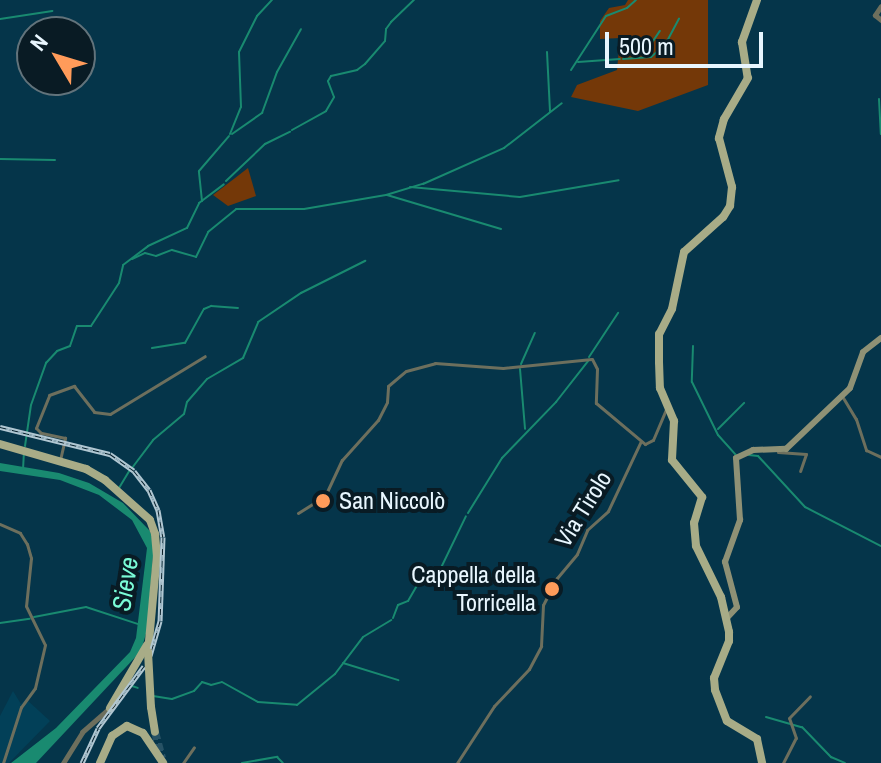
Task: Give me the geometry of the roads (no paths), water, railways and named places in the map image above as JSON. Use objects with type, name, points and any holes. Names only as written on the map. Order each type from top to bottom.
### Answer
[{"type":"main road","points":[[757,0],[742,42],[748,78],[728,110],[719,138],[732,187],[730,206],[723,217],[684,252],[672,309],[659,334],[660,388],[674,421],[672,460],[702,497],[694,523],[696,546],[719,592],[726,619],[729,639],[716,671],[715,690],[727,721],[757,739],[762,763]]},
{"type":"main road","points":[[726,619],[737,607],[725,562],[740,520],[736,458],[753,450],[786,449],[842,396],[852,384],[863,352],[881,338]]},
{"type":"main road","points":[[0,444],[60,460],[97,475],[150,520],[157,555],[154,621],[148,652],[155,732]]},
{"type":"main road","points":[[110,708],[141,659],[154,621]]},
{"type":"main road","points":[[100,763],[112,736],[127,726],[143,733],[162,762]]},
{"type":"street","points":[[881,6],[875,15],[881,20]]},
{"type":"street","points":[[60,460],[65,438],[41,433],[36,428],[49,395],[74,386],[94,412],[110,414],[205,356]]},
{"type":"street","points":[[298,513],[325,496],[342,460],[378,420],[387,402],[388,386],[406,371],[435,363],[503,368],[591,358],[597,364],[596,403],[641,441]]},
{"type":"street","points":[[842,396],[866,450],[881,457]]},
{"type":"street","name":"Via Tirolo","points":[[457,763],[494,706],[529,669],[541,646],[543,605],[557,578],[577,554],[587,530],[608,510],[641,441],[648,444],[653,440],[667,402]]},
{"type":"street","points":[[776,451],[806,454],[800,471]]},
{"type":"street","points":[[0,524],[20,533],[27,544],[31,564],[26,606],[45,645],[35,688],[21,707],[3,763]]},
{"type":"street","points":[[783,763],[796,738],[789,718],[810,696]]},
{"type":"street","points":[[63,763],[82,732],[110,708]]},
{"type":"street","points":[[183,763],[194,747]]},
{"type":"waterway","points":[[230,134],[241,107],[239,52],[257,16],[272,0]]},
{"type":"waterway","points":[[292,130],[326,111],[334,97],[328,81],[331,76],[357,70],[365,64],[385,41],[386,29],[391,22],[414,0]]},
{"type":"waterway","points":[[571,70],[606,16],[627,8],[636,0]]},
{"type":"waterway","points":[[0,19],[52,11]]},
{"type":"waterway","points":[[623,59],[651,57],[665,45],[679,19]]},
{"type":"waterway","points":[[232,134],[262,113],[277,72],[301,29]]},
{"type":"waterway","points":[[637,56],[647,50],[660,31]]},
{"type":"waterway","points":[[547,52],[550,112]]},
{"type":"waterway","points":[[578,62],[620,59]]},
{"type":"waterway","points":[[879,99],[881,134]]},
{"type":"waterway","points":[[132,259],[145,253],[156,256],[172,250],[196,257],[208,232],[236,209],[304,209],[386,195],[423,184],[504,148],[562,103]]},
{"type":"waterway","points":[[226,181],[265,144],[290,132]]},
{"type":"waterway","points":[[202,201],[199,171],[229,136]]},
{"type":"waterway","points":[[0,159],[55,160]]},
{"type":"waterway","points":[[410,187],[520,197],[619,180]]},
{"type":"waterway","points":[[25,446],[31,405],[46,363],[57,351],[70,346],[77,326],[91,326],[119,283],[123,265],[148,246],[187,228],[199,203],[224,184]]},
{"type":"waterway","points":[[387,195],[501,229]]},
{"type":"waterway","points":[[132,468],[153,440],[184,414],[187,402],[207,379],[243,358],[258,322],[301,293],[365,261]]},
{"type":"waterway","points":[[152,348],[185,343],[204,309],[211,306],[238,308]]},
{"type":"waterway","points":[[589,357],[618,313]]},
{"type":"waterway","points":[[521,364],[535,333]]},
{"type":"waterway","points":[[693,346],[692,382],[718,435],[736,455]]},
{"type":"waterway","points":[[468,513],[502,458],[556,402],[588,361]]},
{"type":"waterway","points":[[520,369],[525,429]]},
{"type":"waterway","points":[[718,429],[744,403]]},
{"type":"waterway","points":[[23,470],[24,452]]},
{"type":"waterway","points":[[749,455],[758,456],[805,507],[881,546]]},
{"type":"waterway","points":[[119,488],[130,470]]},
{"type":"waterway","points":[[393,618],[398,605],[408,601],[418,584],[438,574],[466,516]]},
{"type":"waterway","name":"Sieve","points":[[34,617],[86,607],[138,624]]},
{"type":"waterway","points":[[0,623],[30,619]]},
{"type":"waterway","points":[[153,696],[172,699],[194,691],[202,682],[211,685],[222,682],[258,702],[297,705],[335,674],[363,637],[391,620]]},
{"type":"waterway","points":[[343,663],[398,680]]},
{"type":"waterway","points":[[132,686],[138,688]]},
{"type":"waterway","points":[[766,717],[802,727],[831,757],[845,763]]},
{"type":"waterway","points":[[242,763],[277,757],[283,763]]},
{"type":"tunnel","points":[[155,732],[162,758]]},
{"type":"railway","points":[[0,427],[110,454],[134,471],[149,490],[158,510],[163,537],[160,621],[150,656]]},
{"type":"railway","points":[[82,763],[98,728],[144,666]]},
{"type":"place","name":"San Niccolò","points":[[323,501]]},
{"type":"place","name":"Cappella della Torricella","points":[[552,589]]}]
